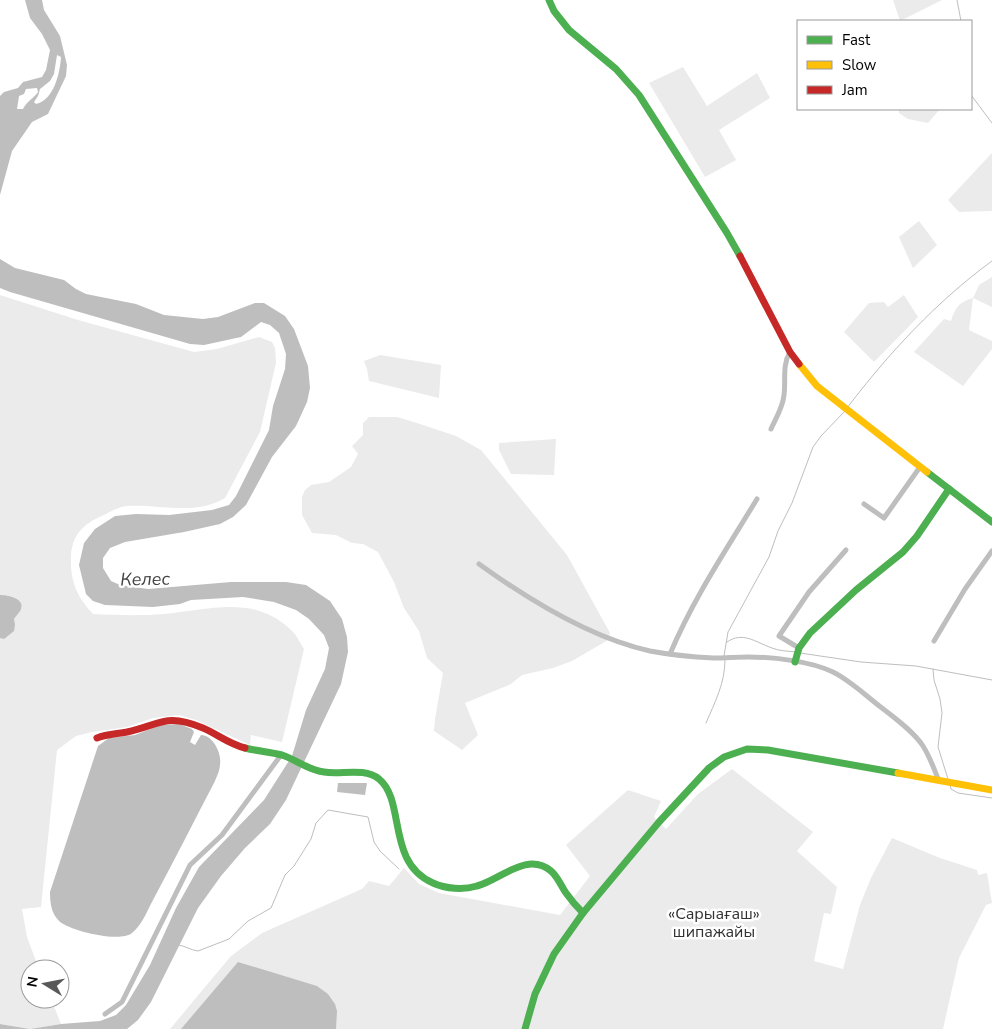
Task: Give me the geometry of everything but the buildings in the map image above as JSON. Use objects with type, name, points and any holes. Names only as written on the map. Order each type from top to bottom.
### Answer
[{"type":"street","points":[[549,0],[559,17],[569,28],[615,69],[632,86],[646,105],[727,233],[790,352],[804,372],[842,407],[992,522]]},
{"type":"street","points":[[771,429],[782,407],[785,364],[790,352]]},
{"type":"street","points":[[864,504],[884,518],[920,467]]},
{"type":"street","points":[[795,662],[798,648],[810,633],[856,590],[902,552],[917,536],[949,489]]},
{"type":"street","points":[[670,654],[681,626],[757,500]]},
{"type":"street","points":[[798,648],[779,636],[809,592],[846,550]]},
{"type":"street","points":[[934,640],[965,589],[992,551]]},
{"type":"street","points":[[479,564],[515,590],[578,624],[619,642],[670,654],[715,658],[749,657],[795,662],[818,666],[833,672],[848,681],[898,722],[922,745],[938,781]]},
{"type":"street","points":[[97,738],[102,735],[129,731],[159,720],[174,720],[199,727],[217,735],[230,744],[245,749],[281,755],[312,770],[323,773],[366,772],[381,779],[388,792],[396,828],[408,861],[416,872],[430,882],[454,889],[468,888],[482,885],[503,872],[522,865],[539,866],[550,870],[568,897],[583,913]]},
{"type":"street","points":[[525,1029],[535,994],[543,975],[554,954],[583,913],[659,822],[710,768],[724,757],[747,749],[768,750],[992,790]]},
{"type":"street","points":[[105,1014],[122,1002],[190,865],[222,834],[281,755]]},
{"type":"green space","points":[[893,0],[942,0],[902,20],[900,20]]},
{"type":"green space","points":[[683,67],[707,106],[757,73],[770,98],[719,130],[736,160],[705,177],[649,83]]},
{"type":"green space","points":[[899,110],[939,110],[928,123],[908,119],[899,113]]},
{"type":"green space","points":[[992,153],[992,211],[959,212],[948,200]]},
{"type":"green space","points":[[919,221],[937,245],[913,268],[899,237]]},
{"type":"green space","points":[[992,277],[992,307],[973,298],[979,285]]},
{"type":"green space","points":[[0,295],[78,320],[194,352],[217,349],[259,337],[272,342],[275,348],[276,363],[260,432],[225,498],[202,507],[121,507],[92,521],[82,529],[74,540],[71,555],[75,587],[82,601],[93,614],[146,615],[214,608],[246,608],[262,612],[277,619],[293,632],[304,649],[282,742],[251,735],[250,745],[196,720],[179,715],[153,718],[127,727],[76,736],[57,750],[41,907],[22,909],[27,937],[35,959],[20,959],[20,1009],[55,1009],[61,1024],[30,1029],[0,1024]]},
{"type":"green space","points":[[904,295],[918,317],[874,362],[844,332],[869,303],[884,302],[888,307]]},
{"type":"green space","points":[[973,298],[969,330],[992,341],[992,349],[963,386],[914,352],[944,319],[951,321],[958,306],[964,301]]},
{"type":"green space","points":[[380,355],[441,365],[439,398],[369,381],[364,361]]},
{"type":"green space","points":[[369,417],[397,417],[456,436],[481,450],[567,555],[610,633],[608,640],[572,661],[553,668],[522,675],[511,684],[465,703],[478,735],[462,750],[434,731],[443,673],[427,658],[419,631],[404,608],[394,582],[378,552],[363,544],[352,543],[336,535],[312,533],[302,515],[302,497],[305,490],[311,485],[329,482],[351,467],[358,454],[352,446],[363,435],[363,423]]},
{"type":"green space","points":[[556,439],[554,475],[511,474],[499,450],[499,443]]},
{"type":"green space","name":"«Сарыағаш» шипажайы","points":[[732,769],[813,832],[797,851],[837,887],[831,914],[824,913],[814,961],[843,969],[860,905],[871,878],[892,838],[940,858],[977,870],[978,875],[987,873],[992,903],[986,905],[959,958],[943,1029],[170,1029],[231,956],[262,933],[362,889],[369,881],[389,886],[404,868],[419,884],[439,893],[560,915],[590,876],[566,845],[628,790],[661,801],[654,817],[666,829],[698,794]]},
{"type":"shaded area","points":[[25,0],[42,0],[44,10],[60,36],[67,65],[66,76],[48,114],[32,122],[12,151],[0,195],[0,96],[4,92],[18,88],[23,82],[42,77],[46,70],[50,50],[42,34],[30,18]],"holes":[[[57,55],[61,57],[55,85],[52,92],[36,104],[34,102],[40,89],[50,81],[54,74]],[[37,88],[38,92],[23,109],[17,109],[19,96],[24,94],[26,89]]]},
{"type":"shaded area","name":"Келес","points":[[0,259],[15,268],[64,280],[86,294],[136,304],[164,315],[203,319],[218,317],[255,303],[264,303],[285,316],[294,329],[308,366],[310,388],[307,402],[296,426],[272,457],[246,505],[233,517],[220,524],[125,542],[110,548],[103,558],[103,568],[111,581],[120,585],[148,589],[231,582],[286,582],[306,585],[330,601],[342,619],[347,637],[348,652],[341,684],[286,800],[270,824],[245,848],[221,876],[198,908],[151,1002],[138,1020],[127,1029],[30,1029],[100,1021],[116,1015],[126,1005],[150,965],[176,908],[199,867],[264,800],[292,756],[306,710],[325,669],[329,648],[324,635],[309,619],[296,610],[274,602],[243,597],[191,600],[180,604],[153,607],[105,605],[93,601],[86,594],[79,565],[84,543],[95,529],[115,516],[136,514],[169,515],[212,510],[229,505],[236,496],[269,430],[273,406],[285,369],[286,354],[279,333],[270,325],[261,322],[241,337],[204,345],[190,344],[10,292],[0,288]]},
{"type":"shaded area","points":[[0,595],[15,598],[22,605],[14,619],[14,631],[4,639],[0,638]]},
{"type":"shaded area","points":[[179,724],[192,729],[194,732],[190,742],[195,745],[201,735],[213,742],[220,755],[220,768],[144,918],[132,933],[117,937],[84,932],[65,925],[54,914],[50,892],[98,746],[109,738],[135,735],[161,725]]},
{"type":"shaded area","points":[[338,783],[367,783],[365,795],[337,792]]},
{"type":"shaded area","points":[[238,962],[317,986],[328,994],[335,1004],[337,1011],[336,1029],[181,1029]]},
{"type":"shaded area","points":[[0,1024],[30,1029],[0,1029]]},
{"type":"waterway","points":[[957,0],[961,20]]},
{"type":"waterway","points":[[972,96],[992,123]]},
{"type":"waterway","points":[[847,408],[914,329],[952,293],[992,261]]},
{"type":"waterway","points":[[724,656],[728,632],[769,557],[813,447],[845,411]]},
{"type":"waterway","points":[[727,642],[738,637],[744,637],[775,649],[796,652]]},
{"type":"waterway","points":[[800,653],[861,662],[916,666],[992,680]]},
{"type":"waterway","points":[[706,723],[721,685],[725,660]]},
{"type":"waterway","points":[[933,669],[942,713],[938,747],[948,779]]},
{"type":"waterway","points":[[950,785],[951,789],[958,793],[992,798]]},
{"type":"waterway","points":[[178,945],[198,951],[229,939],[248,921],[271,908],[285,875],[294,866],[311,839],[316,823],[328,810],[368,817],[374,842],[380,851],[399,869]]},
{"type":"traffic: fast","points":[[549,0],[554,11],[569,30],[616,69],[639,95],[740,256]]},
{"type":"traffic: fast","points":[[927,472],[992,522]]},
{"type":"traffic: fast","points":[[795,662],[799,648],[810,633],[856,590],[903,552],[917,536],[949,489]]},
{"type":"traffic: fast","points":[[245,748],[282,755],[318,771],[331,773],[359,772],[373,775],[379,779],[387,789],[392,802],[402,847],[409,861],[418,874],[433,883],[449,888],[472,887],[486,883],[523,865],[533,864],[551,871],[568,896],[583,913]]},
{"type":"traffic: fast","points":[[525,1029],[535,994],[554,954],[583,913],[659,822],[709,768],[724,757],[747,749],[768,750],[898,773]]},
{"type":"traffic: slow","points":[[799,364],[817,386],[927,472]]},
{"type":"traffic: slow","points":[[898,773],[992,790]]},
{"type":"traffic: jam","points":[[740,256],[790,352],[799,364]]},
{"type":"traffic: jam","points":[[97,738],[127,732],[164,721],[180,721],[203,728],[245,748]]}]
